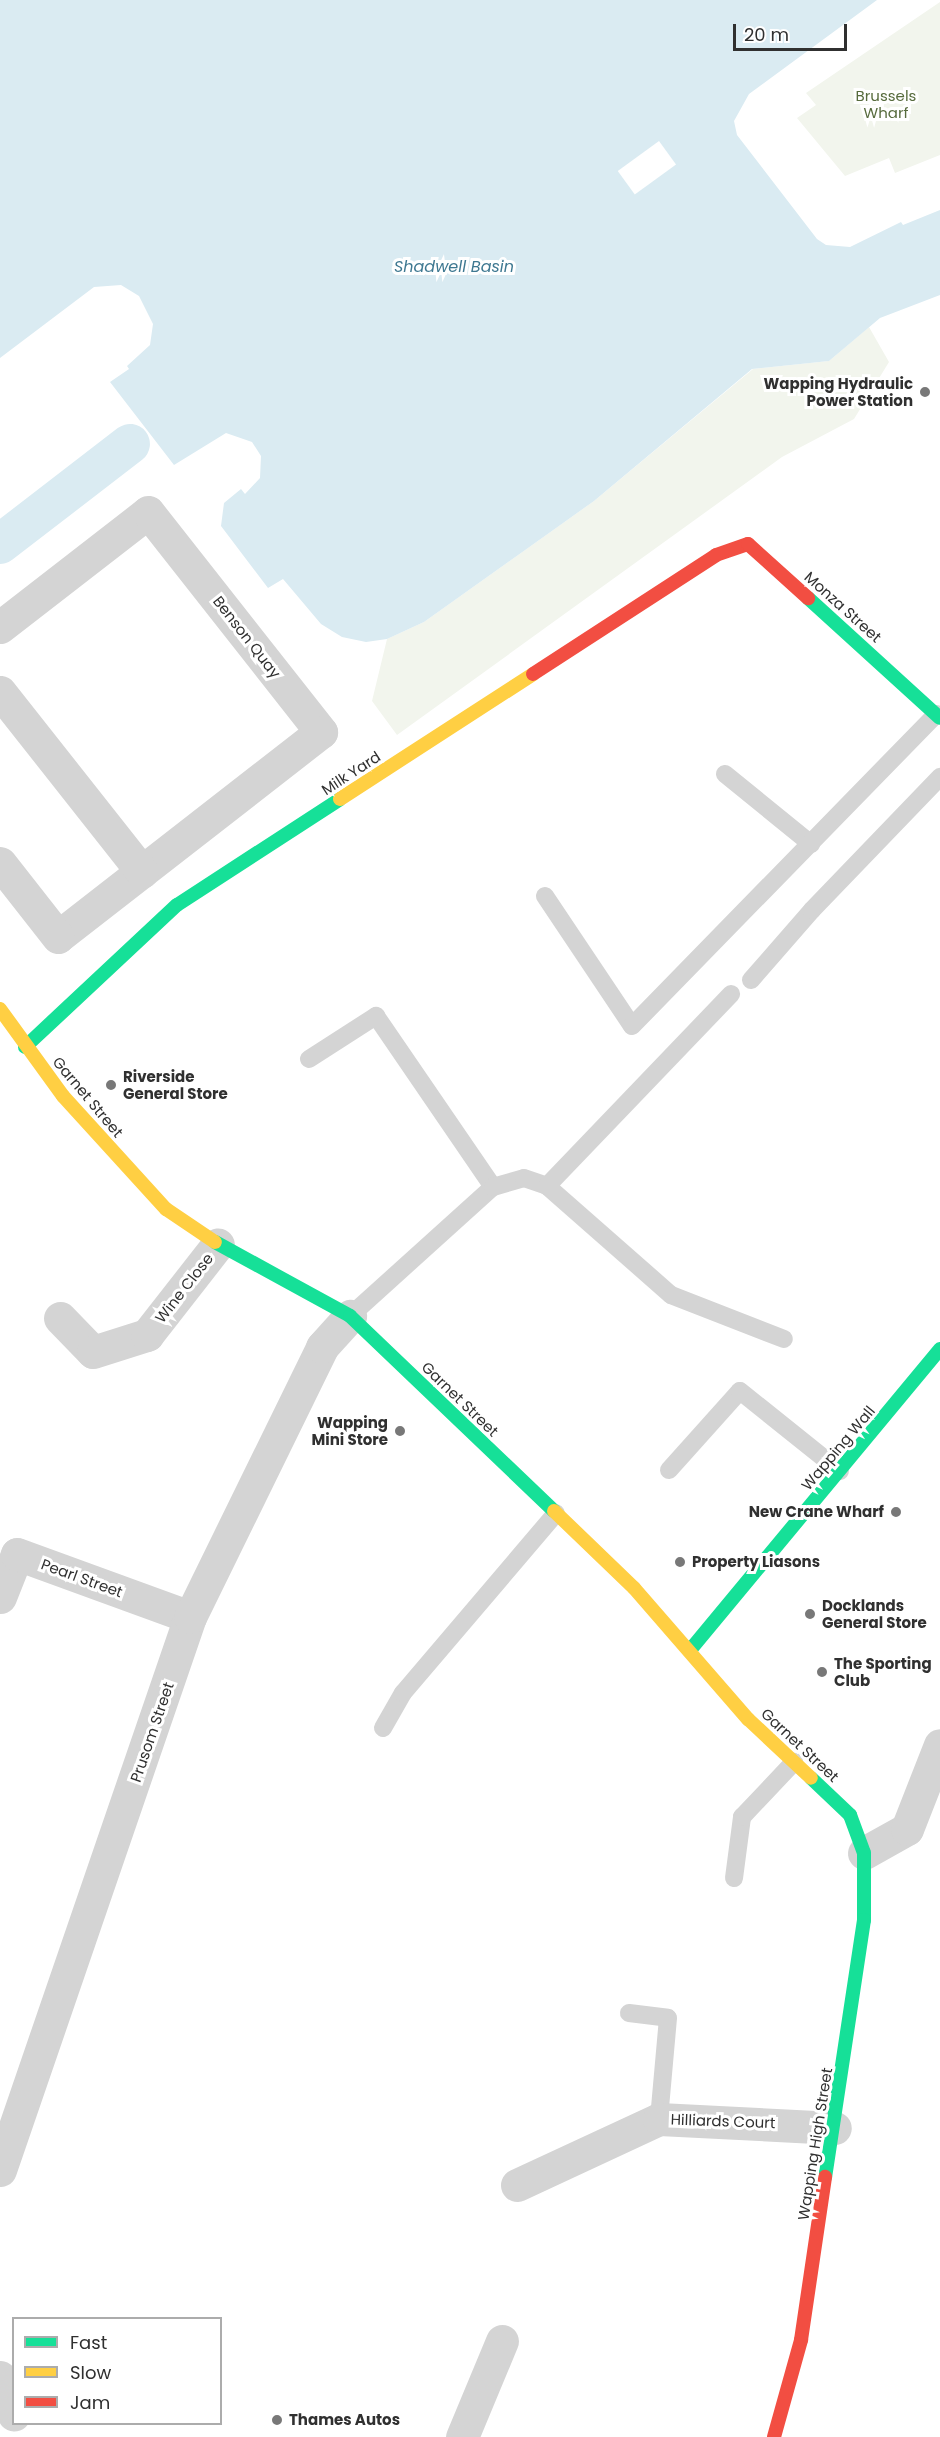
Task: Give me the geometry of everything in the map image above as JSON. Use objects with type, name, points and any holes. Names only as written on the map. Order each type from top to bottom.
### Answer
[{"type":"street","name":"Benson Quay","points":[[0,627],[148,512],[321,732],[58,937],[0,863]]},
{"type":"street","name":"Monza Street","points":[[716,555],[748,544],[938,716]]},
{"type":"street","name":"Milk Yard","points":[[25,1047],[177,904],[716,555]]},
{"type":"street","points":[[0,692],[142,873]]},
{"type":"street","name":"Garnet Street","points":[[0,1009],[25,1047],[63,1096],[166,1209],[219,1244],[350,1316],[556,1513],[691,1649],[748,1719],[850,1815],[864,1853]]},
{"type":"street","name":"Wine Close","points":[[60,1318],[93,1352],[147,1335],[219,1244]]},
{"type":"street","name":"Prusom Street","points":[[0,2170],[190,1617],[322,1347],[350,1316]]},
{"type":"street","name":"Wapping Wall","points":[[691,1649],[940,1349]]},
{"type":"street","name":"Pearl Street","points":[[0,1597],[9,1559],[190,1617]]},
{"type":"street","points":[[864,1853],[907,1829],[940,1745]]},
{"type":"street","name":"Wapping High Street","points":[[774,2437],[801,2340],[835,2128],[864,1920],[864,1853]]},
{"type":"street","name":"Hilliards Court","points":[[517,2185],[659,2119],[718,2119],[835,2128]]},
{"type":"street","points":[[462,2437],[502,2341]]},
{"type":"street","points":[[0,2377],[12,2410]]},
{"type":"lane","points":[[545,896],[632,1026],[938,716]]},
{"type":"lane","points":[[725,774],[811,844]]},
{"type":"lane","points":[[751,980],[812,910],[940,777]]},
{"type":"lane","points":[[547,1186],[731,994]]},
{"type":"lane","points":[[309,1059],[376,1016],[493,1187]]},
{"type":"lane","points":[[350,1316],[493,1187],[524,1178],[547,1186],[672,1295],[784,1339]]},
{"type":"lane","points":[[669,1470],[740,1392],[840,1471]]},
{"type":"lane","points":[[383,1728],[403,1693],[556,1513]]},
{"type":"lane","points":[[734,1878],[742,1817],[794,1762]]},
{"type":"lane","points":[[628,2013],[668,2018],[659,2119]]},
{"type":"green space","name":"Brussels Wharf","points":[[940,2],[940,155],[895,173],[889,158],[845,176],[797,118],[816,105],[806,93]]},
{"type":"green space","points":[[869,327],[889,362],[854,419],[782,457],[397,735],[372,701],[387,639],[424,622],[594,501],[753,369],[829,361]]},
{"type":"water","name":"Shadwell Basin","points":[[0,0],[877,0],[749,94],[734,121],[737,135],[817,239],[826,245],[850,247],[901,222],[903,225],[940,210],[940,295],[880,318],[829,361],[752,369],[594,501],[424,622],[387,639],[366,642],[342,637],[321,624],[283,579],[268,588],[221,526],[224,503],[241,489],[245,494],[260,478],[261,456],[252,442],[226,433],[174,465],[110,382],[129,369],[127,366],[150,345],[153,324],[139,296],[121,285],[94,287],[0,358]]},
{"type":"pier","points":[[659,141],[676,164],[635,194],[618,171]]},
{"type":"waterway","points":[[0,544],[130,444]]},
{"type":"traffic: fast","points":[[808,598],[940,718]]},
{"type":"traffic: fast","points":[[25,1047],[177,905],[340,799]]},
{"type":"traffic: fast","points":[[215,1242],[350,1316],[554,1511]]},
{"type":"traffic: fast","points":[[691,1649],[940,1349]]},
{"type":"traffic: fast","points":[[811,1778],[850,1815],[864,1853],[864,1920],[825,2177]]},
{"type":"traffic: slow","points":[[340,799],[533,674]]},
{"type":"traffic: slow","points":[[0,1009],[63,1096],[166,1209],[215,1242]]},
{"type":"traffic: slow","points":[[554,1511],[634,1588],[748,1719],[811,1778]]},
{"type":"traffic: jam","points":[[533,674],[716,555],[748,544],[808,598]]},
{"type":"traffic: jam","points":[[774,2437],[801,2340],[825,2177]]},
{"type":"place","name":"Wapping Hydraulic Power Station","points":[[925,392]]},
{"type":"place","name":"Riverside General Store","points":[[111,1085]]},
{"type":"place","name":"Wapping Mini Store","points":[[400,1431]]},
{"type":"place","name":"New Crane Wharf","points":[[896,1512]]},
{"type":"place","name":"Property Liasons","points":[[680,1562]]},
{"type":"place","name":"Docklands General Store","points":[[810,1614]]},
{"type":"place","name":"The Sporting Club","points":[[822,1672]]},
{"type":"place","name":"Thames Autos","points":[[277,2420]]}]
